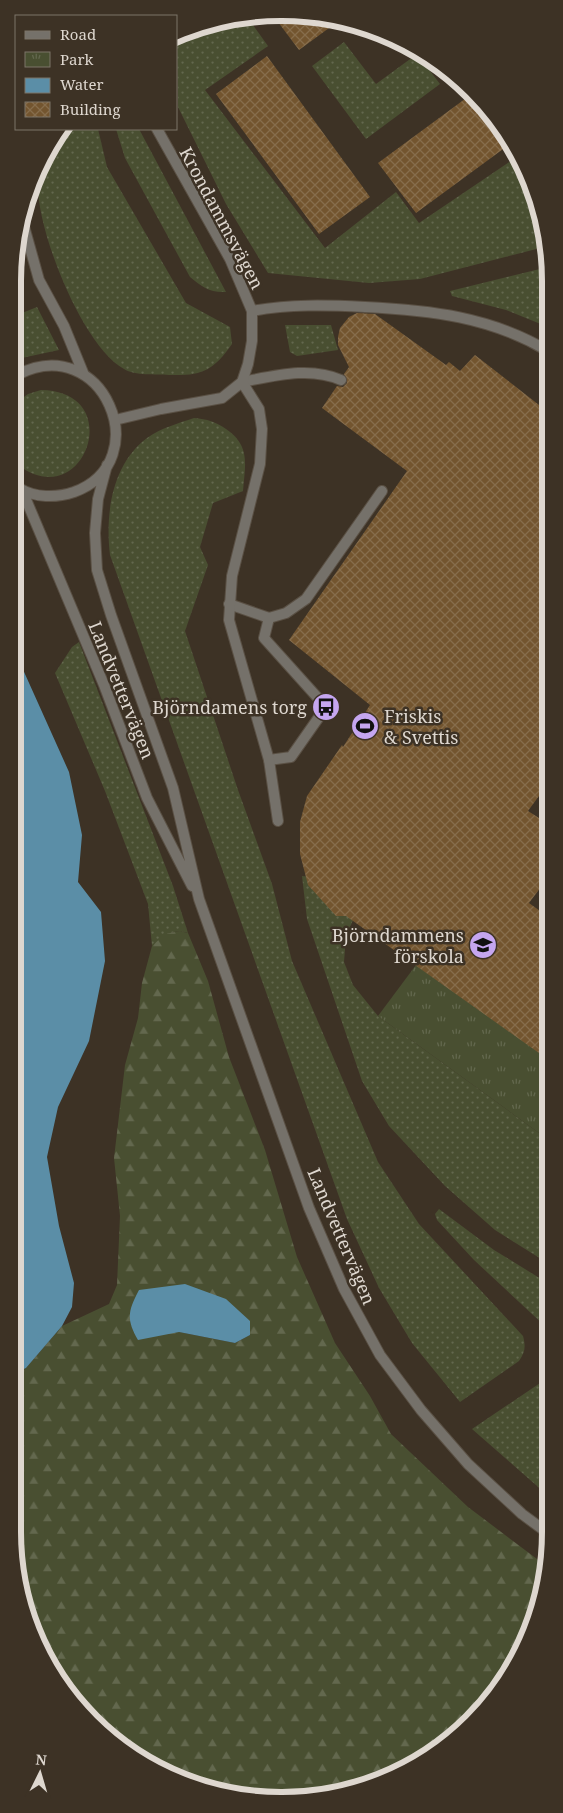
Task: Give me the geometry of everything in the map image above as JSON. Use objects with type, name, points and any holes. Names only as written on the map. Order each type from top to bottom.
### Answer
[{"type":"street","name":"Krondammsvägen","points":[[158,130],[230,259],[252,311],[252,341],[248,364],[242,382]]},
{"type":"street","points":[[26,232],[39,280],[64,326],[84,375]]},
{"type":"street","points":[[252,311],[309,304],[401,308],[446,313],[481,322],[542,348]]},
{"type":"street","points":[[21,373],[34,368],[55,366],[84,375],[105,394],[115,420],[161,409],[222,398],[242,382],[288,374],[325,373],[340,380]]},
{"type":"street","points":[[242,382],[259,409],[262,429],[260,464],[232,576],[229,620],[232,637],[269,760],[278,822]]},
{"type":"street","name":"Landvettervägen","points":[[115,420],[115,444],[98,499],[95,533],[97,570],[111,615],[173,788],[199,899],[309,1208],[344,1289],[380,1355],[421,1410],[468,1464],[522,1514],[542,1529]]},
{"type":"street","points":[[21,489],[50,496],[69,494],[86,485],[107,465]]},
{"type":"street","points":[[229,604],[269,618],[286,613],[306,599],[382,491]]},
{"type":"street","name":"Landvettervägen","points":[[21,493],[104,685],[146,798],[199,899]]},
{"type":"street","points":[[269,618],[264,638],[326,707],[291,757],[269,760]]},
{"type":"green space","points":[[251,23],[268,46],[205,90],[325,248],[396,192],[419,223],[512,160],[528,198],[540,248],[420,279],[369,283],[268,273],[226,204],[178,107],[178,43],[214,30]]},
{"type":"green space","points":[[344,42],[376,84],[413,57],[425,64],[440,84],[366,139],[312,66]]},
{"type":"green space","points":[[70,130],[98,130],[107,167],[186,303],[230,327],[232,344],[225,353],[206,370],[180,375],[134,373],[124,369],[108,356],[92,336],[64,284],[44,227],[38,189],[41,182],[56,151]]},
{"type":"green space","points":[[116,130],[140,130],[226,292],[206,289],[190,277],[125,158]]},
{"type":"green space","points":[[541,269],[542,325],[506,310],[452,296],[450,291]]},
{"type":"green space","points":[[37,307],[59,350],[21,358],[21,313]]},
{"type":"green space","points":[[285,325],[331,325],[338,350],[297,356],[290,352]]},
{"type":"green space","points":[[41,390],[68,396],[84,409],[89,428],[87,447],[77,464],[61,475],[41,476],[21,466],[21,399],[28,394]]},
{"type":"green space","points":[[194,418],[215,423],[234,435],[243,449],[245,464],[243,491],[213,503],[200,547],[208,565],[185,631],[238,790],[272,884],[292,961],[378,1162],[419,1224],[523,1336],[524,1349],[519,1361],[460,1402],[412,1343],[379,1288],[347,1219],[110,555],[110,507],[119,476],[126,461],[135,449],[152,434]]},
{"type":"green space","points":[[79,642],[173,886],[188,933],[173,932],[152,946],[148,904],[105,791],[55,673],[72,647]]},
{"type":"green space","points":[[302,876],[313,877],[353,920],[346,937],[344,962],[353,985],[378,1016],[542,1135],[542,1259],[495,1230],[445,1186],[389,1126],[362,1081],[307,919]]},
{"type":"green space","points":[[180,931],[188,933],[208,981],[229,1057],[265,1150],[297,1257],[335,1343],[370,1396],[391,1434],[468,1507],[540,1561],[533,1599],[515,1647],[498,1676],[466,1716],[426,1748],[397,1765],[365,1778],[332,1787],[282,1792],[231,1787],[182,1772],[137,1748],[97,1716],[65,1676],[41,1631],[26,1582],[21,1532],[21,1370],[26,1368],[62,1326],[109,1304],[117,1285],[120,1216],[114,1158],[125,1065],[138,1018],[142,983],[152,946],[165,934]],"holes":[[[179,1332],[250,1335],[235,1343]]]},
{"type":"green space","points":[[416,965],[542,1054],[542,1135],[378,1016]]},
{"type":"green space","points":[[439,1209],[494,1250],[542,1280],[542,1323],[474,1260],[437,1220],[435,1214]]},
{"type":"green space","points":[[542,1382],[542,1490],[472,1429]]},
{"type":"water","points":[[21,665],[69,772],[82,835],[78,882],[101,912],[105,961],[89,1041],[58,1107],[47,1157],[59,1226],[74,1283],[72,1307],[62,1326],[26,1368],[21,1370]]},
{"type":"water","points":[[185,1284],[226,1299],[250,1321],[250,1335],[235,1343],[179,1332],[138,1340],[130,1320],[130,1315],[139,1290]]},
{"type":"building","points":[[277,21],[315,23],[332,26],[299,50]]},
{"type":"building","points":[[267,56],[370,197],[319,234],[216,94]]},
{"type":"building","points":[[467,98],[488,123],[505,148],[416,213],[378,163]]},
{"type":"building","points":[[357,313],[375,314],[446,365],[449,362],[460,371],[475,355],[542,407],[542,792],[528,811],[542,820],[542,886],[529,903],[542,912],[542,1055],[346,916],[336,916],[308,885],[300,854],[300,822],[307,796],[342,745],[343,747],[370,705],[289,640],[407,471],[322,408],[337,386],[343,387],[347,383],[344,374],[349,367],[338,345],[338,337],[340,328],[349,317]]},
{"type":"place","name":"Björndamens torg","points":[[326,707]]},
{"type":"place","name":"Friskis & Svettis","points":[[365,726]]},
{"type":"place","name":"Björndammens förskola","points":[[483,945]]}]
